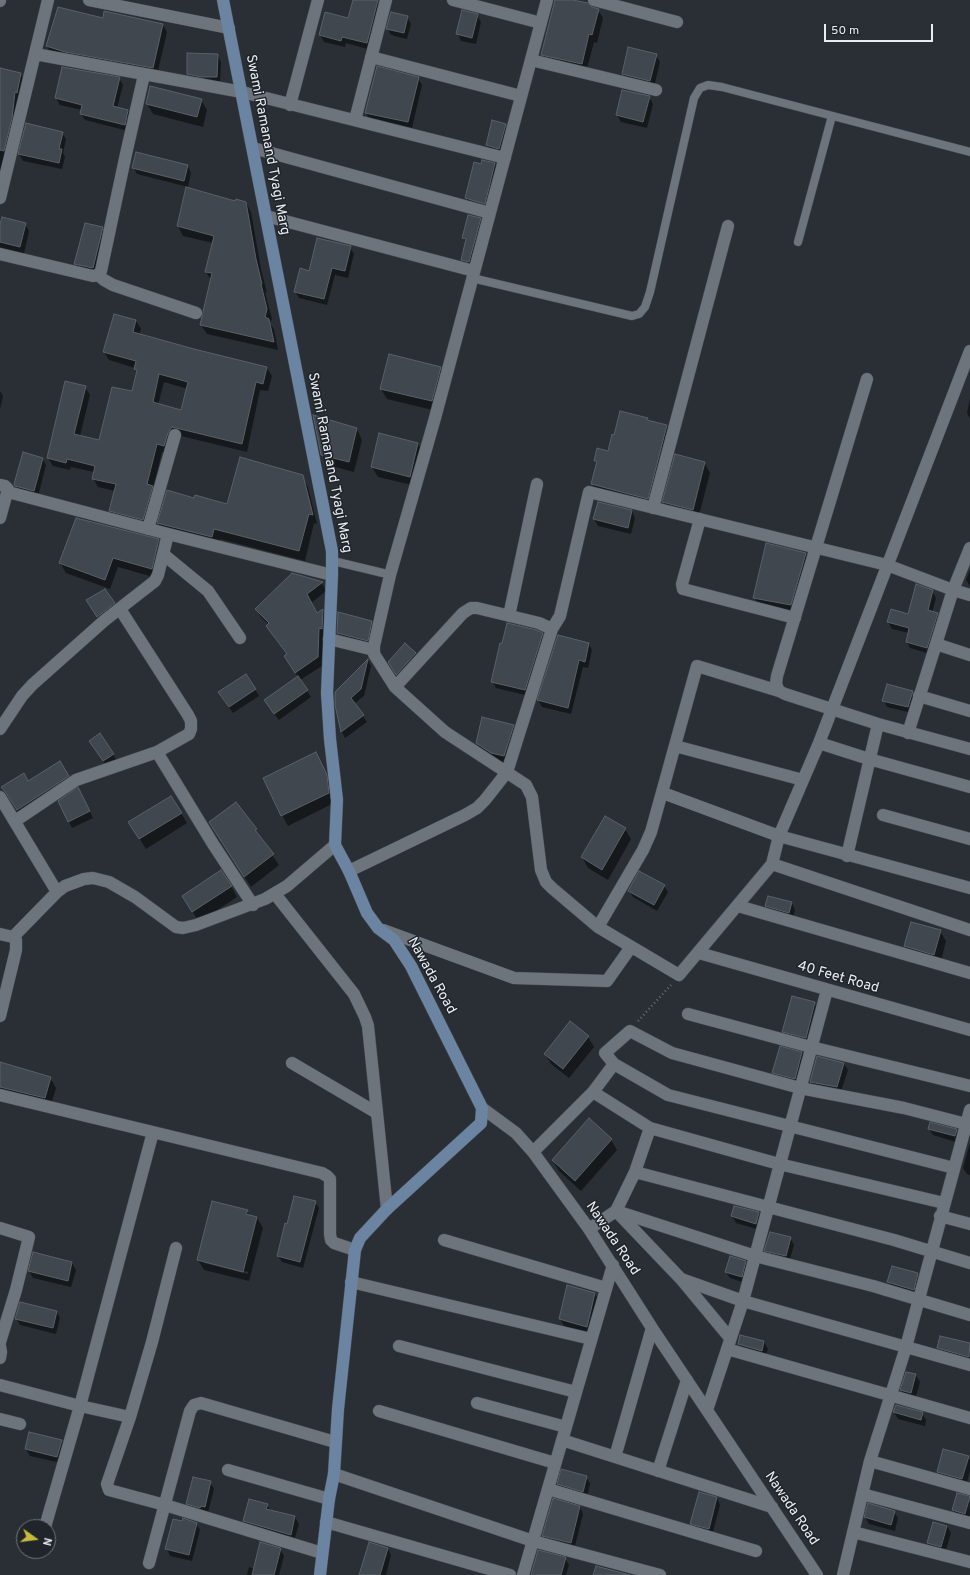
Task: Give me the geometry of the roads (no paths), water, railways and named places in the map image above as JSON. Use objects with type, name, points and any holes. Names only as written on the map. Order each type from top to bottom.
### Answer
[{"type":"street","points":[[0,198],[48,0]]},
{"type":"street","points":[[89,0],[104,1],[229,28]]},
{"type":"street","name":"Swami Ramanand Tyagi Marg","points":[[224,0],[333,561],[327,692],[330,739],[337,800],[335,845]]},
{"type":"street","points":[[290,105],[318,0]]},
{"type":"street","points":[[355,120],[386,0]]},
{"type":"street","points":[[454,0],[541,23]]},
{"type":"street","points":[[548,0],[435,418],[390,575],[374,656],[396,688],[445,732],[526,785],[532,797],[541,870],[546,882],[598,927],[679,975],[699,953],[772,864],[779,836],[819,743],[970,351]]},
{"type":"street","points":[[594,0],[677,22]]},
{"type":"street","points":[[34,54],[242,92],[505,158]]},
{"type":"street","points":[[371,57],[521,96]]},
{"type":"street","points":[[531,60],[656,90]]},
{"type":"street","points":[[98,275],[101,271],[144,74]]},
{"type":"street","points":[[253,148],[490,213]]},
{"type":"street","points":[[266,216],[473,274]]},
{"type":"street","points":[[653,508],[728,226]]},
{"type":"street","points":[[0,254],[93,276],[98,275],[113,285],[196,313]]},
{"type":"street","points":[[779,691],[776,684],[778,676],[867,379]]},
{"type":"street","points":[[148,529],[175,435]]},
{"type":"street","points":[[509,616],[537,484]]},
{"type":"street","points":[[0,518],[4,488],[148,529],[332,575]]},
{"type":"street","points":[[349,871],[465,816],[485,800],[507,772],[552,629],[562,609],[589,492],[887,565],[970,595]]},
{"type":"street","points":[[700,519],[682,584],[683,590],[796,618]]},
{"type":"street","points":[[0,728],[22,696],[32,685],[105,620],[155,581],[158,575],[168,534]]},
{"type":"street","points":[[908,733],[953,590],[970,548]]},
{"type":"street","points":[[163,554],[208,591],[240,638]]},
{"type":"street","points":[[396,688],[467,609],[477,608],[539,623],[552,629]]},
{"type":"street","points":[[15,821],[76,780],[157,752],[189,734],[191,729],[191,721],[120,609]]},
{"type":"street","points":[[329,638],[374,650]]},
{"type":"street","points":[[936,644],[970,655]]},
{"type":"street","points":[[598,927],[643,850],[651,832],[697,666],[779,691],[878,724],[970,749]]},
{"type":"street","points":[[919,696],[970,711]]},
{"type":"street","points":[[846,856],[878,724]]},
{"type":"street","points":[[819,743],[869,759],[970,787]]},
{"type":"street","points":[[675,746],[802,780]]},
{"type":"street","points":[[157,752],[213,844],[253,905]]},
{"type":"street","points":[[663,793],[779,836],[846,856],[970,888]]},
{"type":"street","points":[[0,797],[57,892]]},
{"type":"street","points":[[882,815],[970,839]]},
{"type":"street","points":[[13,937],[57,892],[65,886],[84,879],[94,878],[109,882],[135,897],[176,927],[183,928],[196,925],[253,905],[274,894],[310,868],[335,845],[349,871],[367,913],[378,928],[514,978],[607,981],[631,947]]},
{"type":"street","points":[[772,864],[970,930]]},
{"type":"street","points":[[274,894],[354,994],[368,1026],[387,1209]]},
{"type":"street","points":[[738,906],[970,973]]},
{"type":"street","name":"Nawada Road","points":[[378,928],[394,940],[410,966],[482,1108],[516,1133],[533,1152],[589,1229],[652,1328],[817,1575]]},
{"type":"street","points":[[0,934],[13,937],[16,940],[16,950],[0,1016]]},
{"type":"street","name":"40 Feet Road","points":[[699,953],[970,1030]]},
{"type":"street","points":[[707,1410],[743,1301],[756,1256],[767,1208],[827,990]]},
{"type":"street","points":[[688,1014],[811,1047],[970,1086]]},
{"type":"street","points":[[954,1168],[668,1095],[614,1064],[606,1053],[630,1031],[672,1053],[800,1088],[904,1108],[966,1124]]},
{"type":"street","points":[[292,1063],[377,1113]]},
{"type":"street","points":[[533,1152],[593,1092],[614,1064]]},
{"type":"street","points":[[593,1092],[650,1128],[779,1164],[944,1203]]},
{"type":"street","points":[[0,1094],[327,1176],[330,1179],[331,1184],[331,1240],[334,1243],[355,1250]]},
{"type":"street","points":[[320,1575],[326,1522],[334,1474],[355,1250],[360,1238],[387,1209],[481,1123],[482,1108]]},
{"type":"street","points":[[844,1575],[870,1461],[906,1347],[932,1252],[940,1216],[970,1110]]},
{"type":"street","points":[[589,1229],[616,1211],[635,1172],[650,1128]]},
{"type":"street","points":[[47,1519],[80,1406],[152,1132]]},
{"type":"street","points":[[635,1172],[767,1208],[894,1240],[970,1263]]},
{"type":"street","points":[[616,1211],[756,1256],[970,1315]]},
{"type":"street","points":[[616,1211],[681,1279],[729,1344],[970,1418]]},
{"type":"street","points":[[940,1216],[970,1224]]},
{"type":"street","points":[[0,1228],[29,1237],[16,1290],[0,1342]]},
{"type":"street","points":[[444,1240],[606,1288]]},
{"type":"street","points":[[176,1248],[152,1342],[130,1417],[107,1487],[109,1490],[165,1505],[322,1553]]},
{"type":"street","points":[[523,1575],[613,1265]]},
{"type":"street","points":[[681,1279],[743,1301],[970,1365]]},
{"type":"street","points":[[351,1282],[591,1339]]},
{"type":"street","points":[[615,1457],[652,1328]]},
{"type":"street","points":[[0,1346],[0,1358]]},
{"type":"street","points":[[399,1346],[576,1392]]},
{"type":"street","points":[[658,1470],[687,1380]]},
{"type":"street","points":[[0,1385],[80,1406],[130,1417]]},
{"type":"street","points":[[149,1563],[190,1411],[194,1405],[201,1403],[336,1442]]},
{"type":"street","points":[[477,1403],[566,1427]]},
{"type":"street","points":[[380,1411],[555,1463]]},
{"type":"street","points":[[0,1419],[20,1424]]},
{"type":"street","points":[[562,1440],[772,1507]]},
{"type":"street","points":[[870,1461],[970,1489]]},
{"type":"street","points":[[228,1470],[330,1499]]},
{"type":"street","points":[[334,1474],[533,1542],[660,1575]]},
{"type":"street","points":[[548,1489],[756,1551]]},
{"type":"street","points":[[862,1494],[970,1523]]},
{"type":"street","points":[[326,1522],[510,1575]]},
{"type":"street","points":[[853,1532],[970,1562]]},
{"type":"lane","points":[[473,274],[632,316],[639,314],[646,307],[650,292],[694,98],[700,88],[708,85],[722,87],[970,152]]},
{"type":"lane","points":[[798,242],[832,116]]},
{"type":"lane","points":[[333,561],[383,573]]}]
